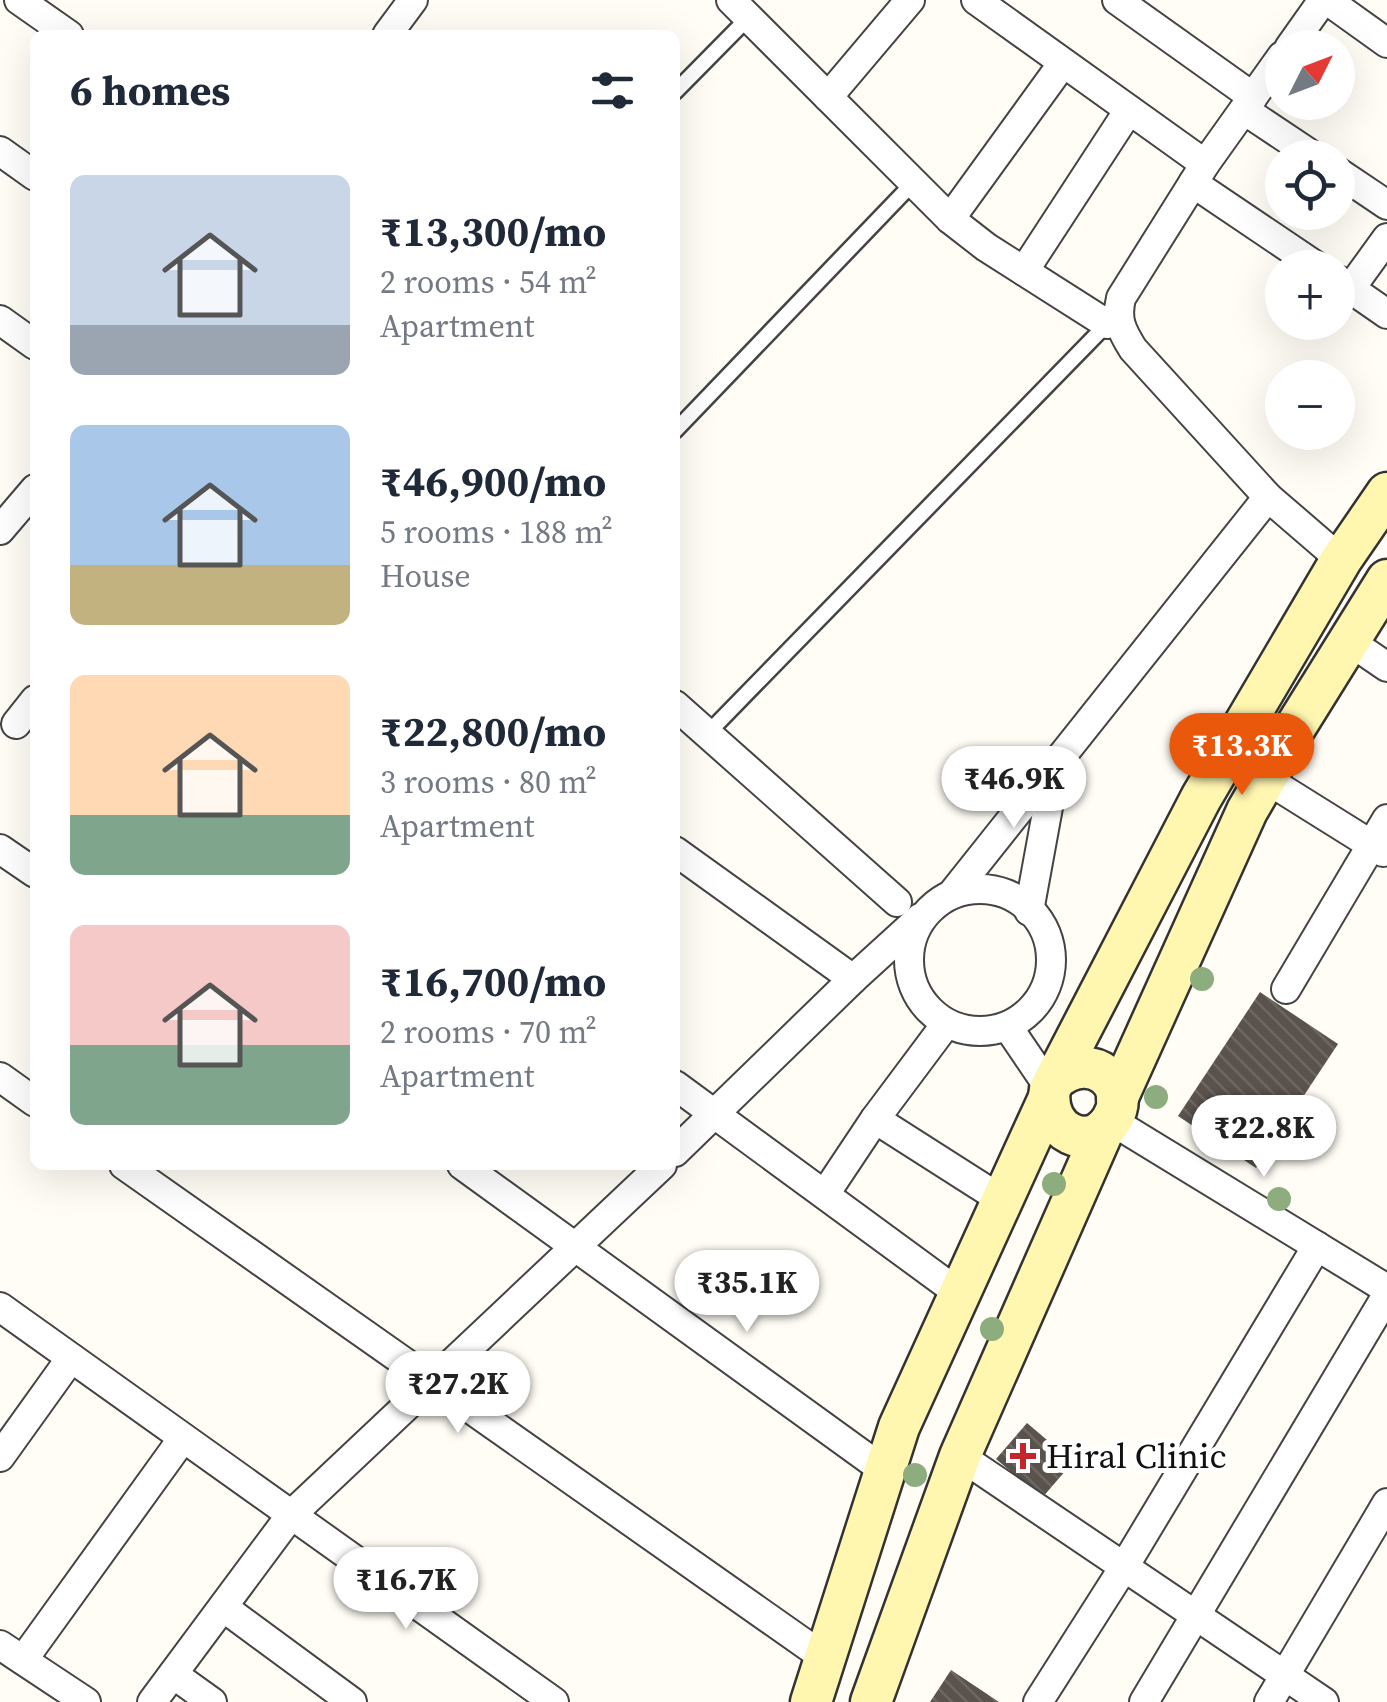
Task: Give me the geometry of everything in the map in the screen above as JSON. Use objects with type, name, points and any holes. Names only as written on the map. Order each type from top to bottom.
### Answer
[{"type":"main road","points":[[810,1702],[899,1427],[1052,1089],[1202,798],[1341,560],[1387,493]]},
{"type":"main road","points":[[871,1702],[960,1456],[1247,811],[1387,580]]},
{"type":"main road","points":[[1076,1067],[1099,1070],[1114,1087],[1111,1116],[1094,1134],[1083,1136],[1062,1129],[1050,1111],[1052,1089],[1076,1067]]},
{"type":"street","points":[[19,0],[62,30]]},
{"type":"street","points":[[391,30],[413,0]]},
{"type":"street","points":[[828,97],[910,0]]},
{"type":"street","points":[[976,0],[1130,110],[1199,174],[1295,250]]},
{"type":"street","points":[[1117,0],[1294,140]]},
{"type":"street","points":[[1302,30],[1325,0],[1387,43]]},
{"type":"street","points":[[740,9],[950,219],[1024,270],[1112,319],[1132,349],[1268,497],[1341,560]]},
{"type":"street","points":[[950,219],[1063,62]]},
{"type":"street","points":[[1112,319],[1121,298],[1199,174],[1265,81]]},
{"type":"street","points":[[1024,270],[1130,110]]},
{"type":"street","points":[[0,151],[30,172]]},
{"type":"street","points":[[1355,184],[1387,206]]},
{"type":"street","points":[[1355,272],[1387,238]]},
{"type":"street","points":[[1355,292],[1387,314]]},
{"type":"street","points":[[0,320],[30,341]]},
{"type":"street","points":[[0,530],[30,494]]},
{"type":"street","points":[[680,1147],[853,978],[926,912],[952,894],[1268,497]]},
{"type":"street","points":[[1349,642],[1387,667]]},
{"type":"street","points":[[16,724],[30,706]]},
{"type":"street","points":[[680,709],[897,902]]},
{"type":"street","points":[[1029,911],[1056,762]]},
{"type":"street","points":[[1266,778],[1379,849]]},
{"type":"street","points":[[1286,989],[1379,849],[1387,819]]},
{"type":"street","points":[[0,849],[30,870]]},
{"type":"street","points":[[680,855],[853,978]]},
{"type":"street","points":[[926,912],[911,941],[910,973],[922,1002],[946,1024],[976,1032],[1008,1027],[1034,1008],[1049,980],[1050,948],[1038,918],[1014,897],[983,888],[952,894]]},
{"type":"street","points":[[825,1194],[875,1118],[946,1024]]},
{"type":"street","points":[[1008,1027],[1052,1089]]},
{"type":"street","points":[[0,1077],[30,1098]]},
{"type":"street","points":[[680,1089],[960,1294]]},
{"type":"street","points":[[1111,1116],[1387,1292],[1144,1702]]},
{"type":"street","points":[[875,1118],[1002,1200]]},
{"type":"street","points":[[131,1170],[825,1658]]},
{"type":"street","points":[[481,1170],[576,1246],[885,1471]]},
{"type":"street","points":[[152,1702],[291,1515],[657,1170]]},
{"type":"street","points":[[1038,1702],[1317,1246]]},
{"type":"street","points":[[0,1308],[541,1698]]},
{"type":"street","points":[[0,1457],[72,1358]]},
{"type":"street","points":[[86,1702],[11,1652],[183,1438]]},
{"type":"street","points":[[960,1456],[1324,1702]]},
{"type":"street","points":[[1269,1702],[1387,1502]]},
{"type":"street","points":[[223,1607],[352,1702]]},
{"type":"street","points":[[173,1674],[212,1702]]},
{"type":"lane","points":[[680,86],[740,9]]},
{"type":"lane","points":[[680,427],[914,183]]},
{"type":"lane","points":[[708,733],[1112,319]]},
{"type":"building","points":[[1260,992],[1338,1044],[1256,1168],[1178,1116]]},
{"type":"building","points":[[1027,1423],[1073,1462],[1042,1498],[996,1459]]},
{"type":"building","points":[[951,1670],[999,1702],[930,1702]]},
{"type":"place","name":"Hiral Clinic","points":[[1023,1456]]}]
